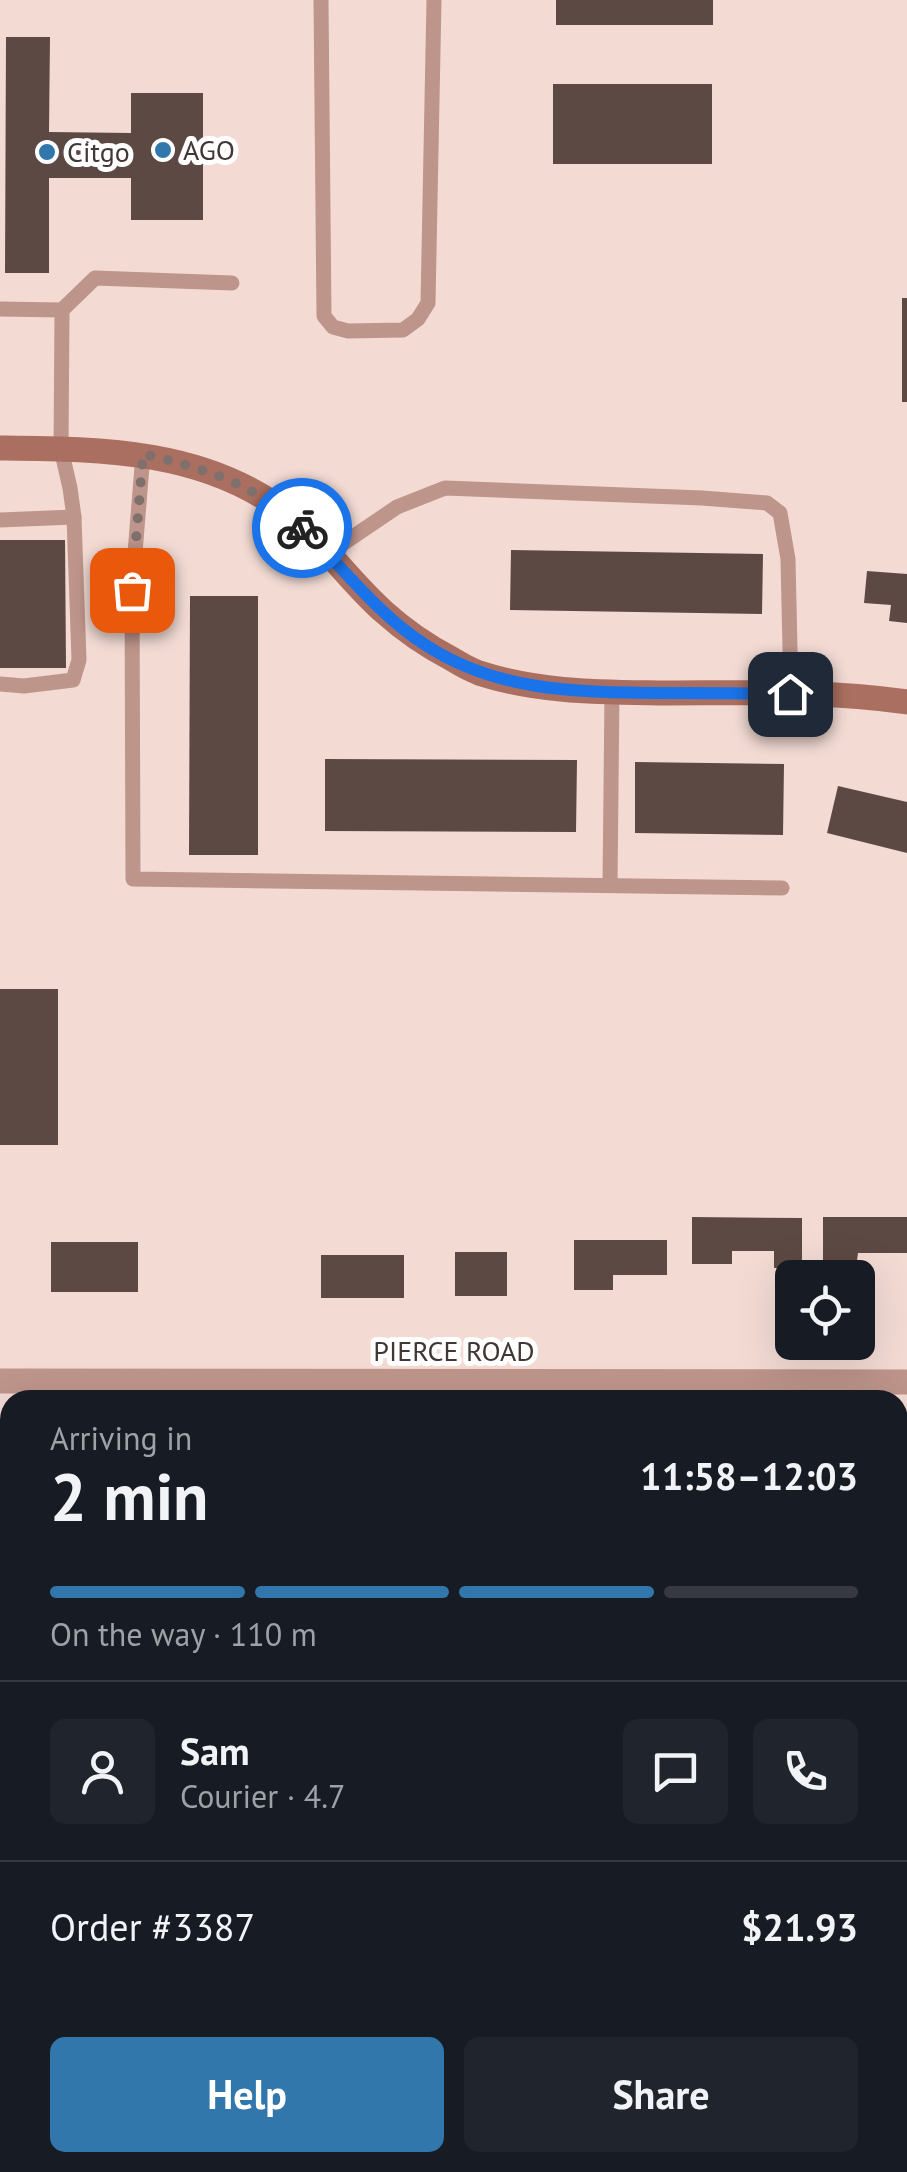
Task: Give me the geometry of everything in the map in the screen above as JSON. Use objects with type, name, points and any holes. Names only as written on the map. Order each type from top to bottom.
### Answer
[{"type":"street","points":[[0,448],[143,454],[195,466],[244,486],[289,514],[382,611],[423,644],[475,672],[534,688],[870,697],[907,702]]},
{"type":"street","name":"PIERCE ROAD","points":[[0,1380],[907,1382]]},
{"type":"lane","points":[[321,0],[324,316],[333,326],[348,331],[402,330],[418,320],[428,303],[434,0]]},
{"type":"lane","points":[[0,310],[62,310],[95,278],[232,283]]},
{"type":"lane","points":[[0,684],[24,686],[73,680],[78,660],[74,517],[61,449],[62,310]]},
{"type":"lane","points":[[143,454],[132,590],[133,879],[782,888]]},
{"type":"lane","points":[[329,553],[396,507],[446,488],[767,503],[780,513],[788,559],[790,694]]},
{"type":"lane","points":[[0,520],[74,517]]},
{"type":"lane","points":[[610,885],[612,692]]},
{"type":"building","points":[[556,0],[713,0],[713,25],[556,25]]},
{"type":"building","points":[[6,37],[50,37],[49,132],[131,133],[131,93],[203,93],[203,220],[131,220],[131,178],[49,178],[49,273],[5,273]]},
{"type":"building","points":[[553,84],[712,84],[712,164],[553,164]]},
{"type":"building","points":[[902,298],[907,298],[907,402],[902,402]]},
{"type":"building","points":[[0,540],[65,540],[66,668],[0,668]]},
{"type":"building","points":[[511,550],[763,554],[762,614],[510,610]]},
{"type":"building","points":[[867,571],[907,574],[907,623],[889,621],[891,605],[864,603]]},
{"type":"building","points":[[190,596],[258,596],[258,855],[189,855]]},
{"type":"building","points":[[325,759],[577,760],[576,832],[325,831]]},
{"type":"building","points":[[635,762],[784,764],[783,835],[635,833]]},
{"type":"building","points":[[838,786],[907,802],[907,853],[827,833]]},
{"type":"building","points":[[0,989],[58,989],[58,1145],[0,1145]]},
{"type":"building","points":[[692,1217],[802,1218],[802,1260],[775,1260],[774,1268],[774,1251],[732,1251],[732,1264],[692,1264]]},
{"type":"building","points":[[823,1217],[907,1217],[907,1253],[858,1253],[857,1260],[823,1260]]},
{"type":"building","points":[[574,1240],[667,1240],[667,1275],[613,1275],[613,1290],[574,1290]]},
{"type":"building","points":[[51,1242],[138,1242],[138,1292],[51,1292]]},
{"type":"building","points":[[455,1252],[507,1252],[507,1296],[455,1296]]},
{"type":"building","points":[[321,1255],[404,1255],[404,1298],[321,1298]]},
{"type":"way so far","points":[[132,590],[143,454],[195,466],[244,486],[289,514],[302,528]]},
{"type":"place","name":"AGO","points":[[163,150]]},
{"type":"place","name":"Citgo","points":[[47,152]]},
{"type":"route","points":[[302,528],[382,611],[423,644],[475,672],[534,688],[790,694]]}]
